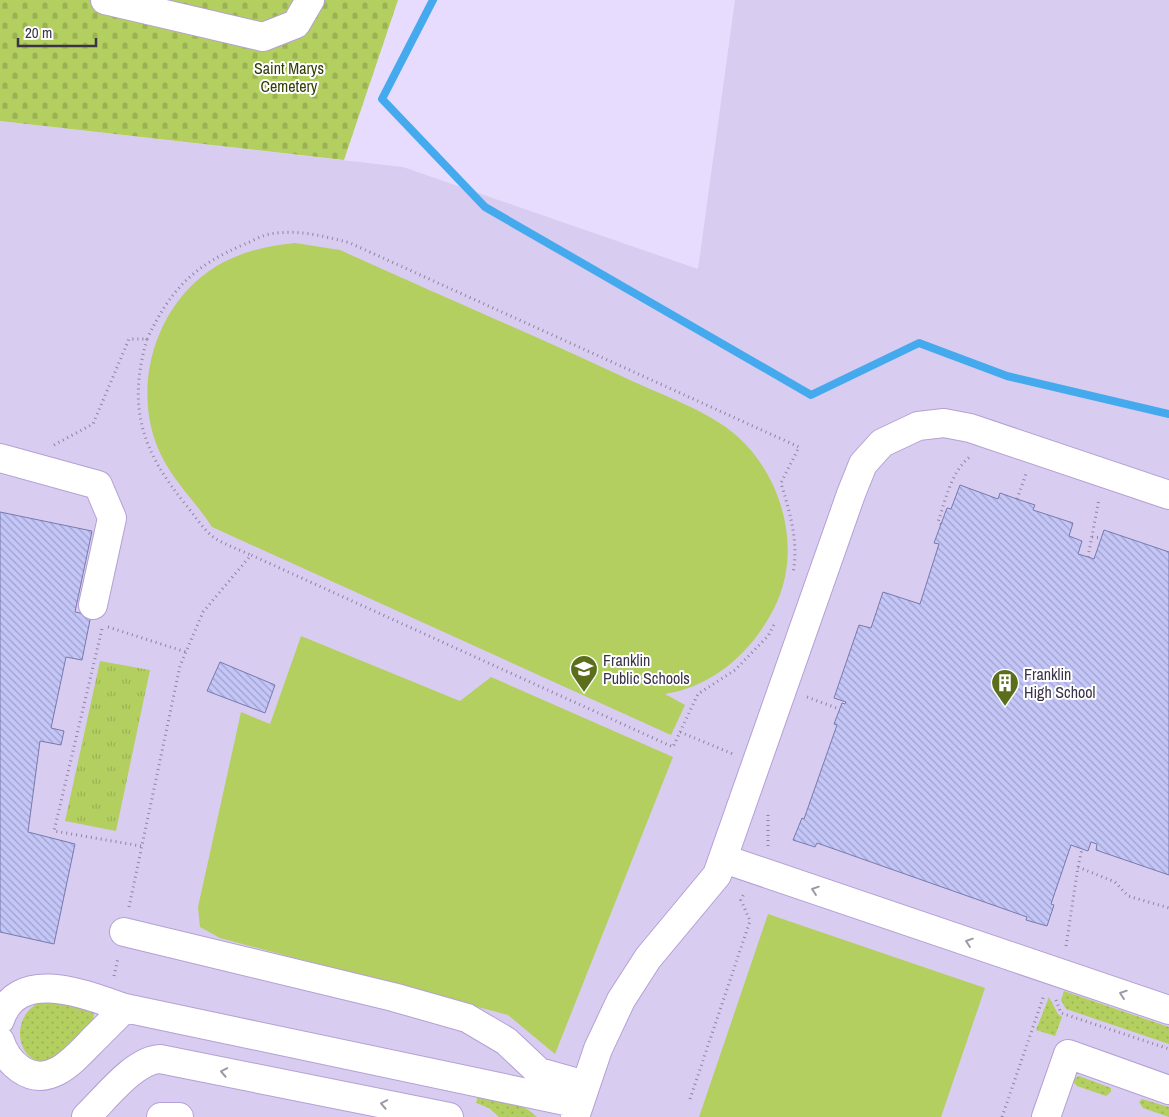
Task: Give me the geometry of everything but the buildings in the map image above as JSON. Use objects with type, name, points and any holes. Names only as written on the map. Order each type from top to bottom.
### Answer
[{"type":"lane","points":[[105,0],[262,37],[296,24],[310,0]]},
{"type":"lane","points":[[580,1102],[608,1025],[633,980],[665,937],[705,893],[718,875],[859,474],[870,454],[882,443],[918,426],[956,424],[1169,495]]},
{"type":"lane","points":[[0,458],[98,485],[112,518],[93,605]]},
{"type":"lane","points":[[724,859],[1169,1010]]},
{"type":"lane","points":[[124,932],[393,997],[459,1016],[492,1031],[506,1041],[539,1072],[580,1102]]},
{"type":"lane","points":[[0,1020],[6,1008],[18,996],[40,989],[69,990],[126,1008],[580,1102]]},
{"type":"lane","points":[[0,1041],[5,1055],[23,1071],[39,1076],[54,1073],[72,1062],[126,1008]]},
{"type":"lane","points":[[1046,1117],[1068,1054],[1169,1090]]},
{"type":"lane","points":[[86,1117],[137,1067],[150,1060],[160,1059],[449,1117]]},
{"type":"lane","points":[[161,1117],[179,1117]]},
{"type":"path","points":[[776,621],[768,636],[735,670],[698,694],[673,747],[215,538],[204,529],[167,480],[145,440],[137,399],[139,366],[147,339],[162,309],[187,278],[226,252],[270,234],[314,234],[350,243],[799,447],[781,483],[792,522],[796,557],[791,581]]},
{"type":"path","points":[[46,471],[50,447],[93,424],[130,339],[147,339]]},
{"type":"path","points":[[941,524],[938,522],[950,486],[961,463],[974,454]]},
{"type":"path","points":[[1088,557],[1101,490]]},
{"type":"path","points":[[1092,537],[1101,538]]},
{"type":"path","points":[[113,981],[180,666],[203,612],[251,555]]},
{"type":"path","points":[[141,846],[54,831],[102,625],[186,652]]},
{"type":"path","points":[[680,732],[757,764]]},
{"type":"path","points":[[690,1099],[750,921],[740,900],[768,848],[768,815]]},
{"type":"path","points":[[1065,950],[1082,849]]},
{"type":"path","points":[[1078,867],[1115,882],[1128,896],[1169,908]]},
{"type":"path","points":[[1002,1117],[1046,990]]},
{"type":"path","points":[[1052,992],[1062,1013],[1169,1049]]},
{"type":"shaded area","name":"Franklin Public Schools","points":[[735,0],[1169,0],[1169,1117],[0,1117],[0,121],[403,167],[698,269]]},
{"type":"green space","name":"Saint Marys Cemetery","points":[[0,0],[398,0],[344,160],[0,121]]},
{"type":"green space","points":[[295,243],[340,250],[686,405],[726,427],[752,452],[776,491],[783,513],[787,535],[787,558],[784,580],[777,602],[768,619],[746,649],[717,674],[701,683],[684,690],[665,694],[685,705],[671,735],[212,527],[166,465],[152,431],[148,406],[148,380],[152,355],[161,330],[173,308],[189,288],[209,271],[229,259],[250,251]]},
{"type":"green space","points":[[301,636],[460,701],[491,677],[673,757],[555,1054],[508,1015],[220,938],[200,927],[198,907],[241,712],[270,724]]},
{"type":"green space","points":[[100,661],[150,670],[116,831],[65,821]]},
{"type":"green space","points":[[768,914],[985,988],[941,1117],[699,1117]]},
{"type":"green space","points":[[1064,991],[1169,1027],[1169,1044],[1066,1009],[1061,1000]]},
{"type":"green space","points":[[1049,997],[1058,1014],[1062,1017],[1055,1036],[1036,1030]]},
{"type":"green space","points":[[47,999],[88,1007],[94,1013],[89,1025],[60,1054],[43,1062],[33,1059],[26,1052],[21,1042],[20,1030],[24,1018],[32,1007]]},
{"type":"green space","points":[[1079,1076],[1111,1088],[1111,1092],[1106,1096],[1077,1086],[1072,1080]]},
{"type":"green space","points":[[479,1093],[517,1104],[537,1117],[499,1117],[489,1108],[476,1103]]},
{"type":"green space","points":[[1142,1099],[1169,1107],[1169,1117],[1143,1108],[1139,1102]]},
{"type":"waterway","points":[[433,0],[382,99],[485,207],[811,395],[919,343],[1007,376],[1169,414]]},
{"type":"place","name":"Franklin Public Schools","points":[[584,693]]},
{"type":"place","name":"Franklin High School","points":[[1005,707]]}]
